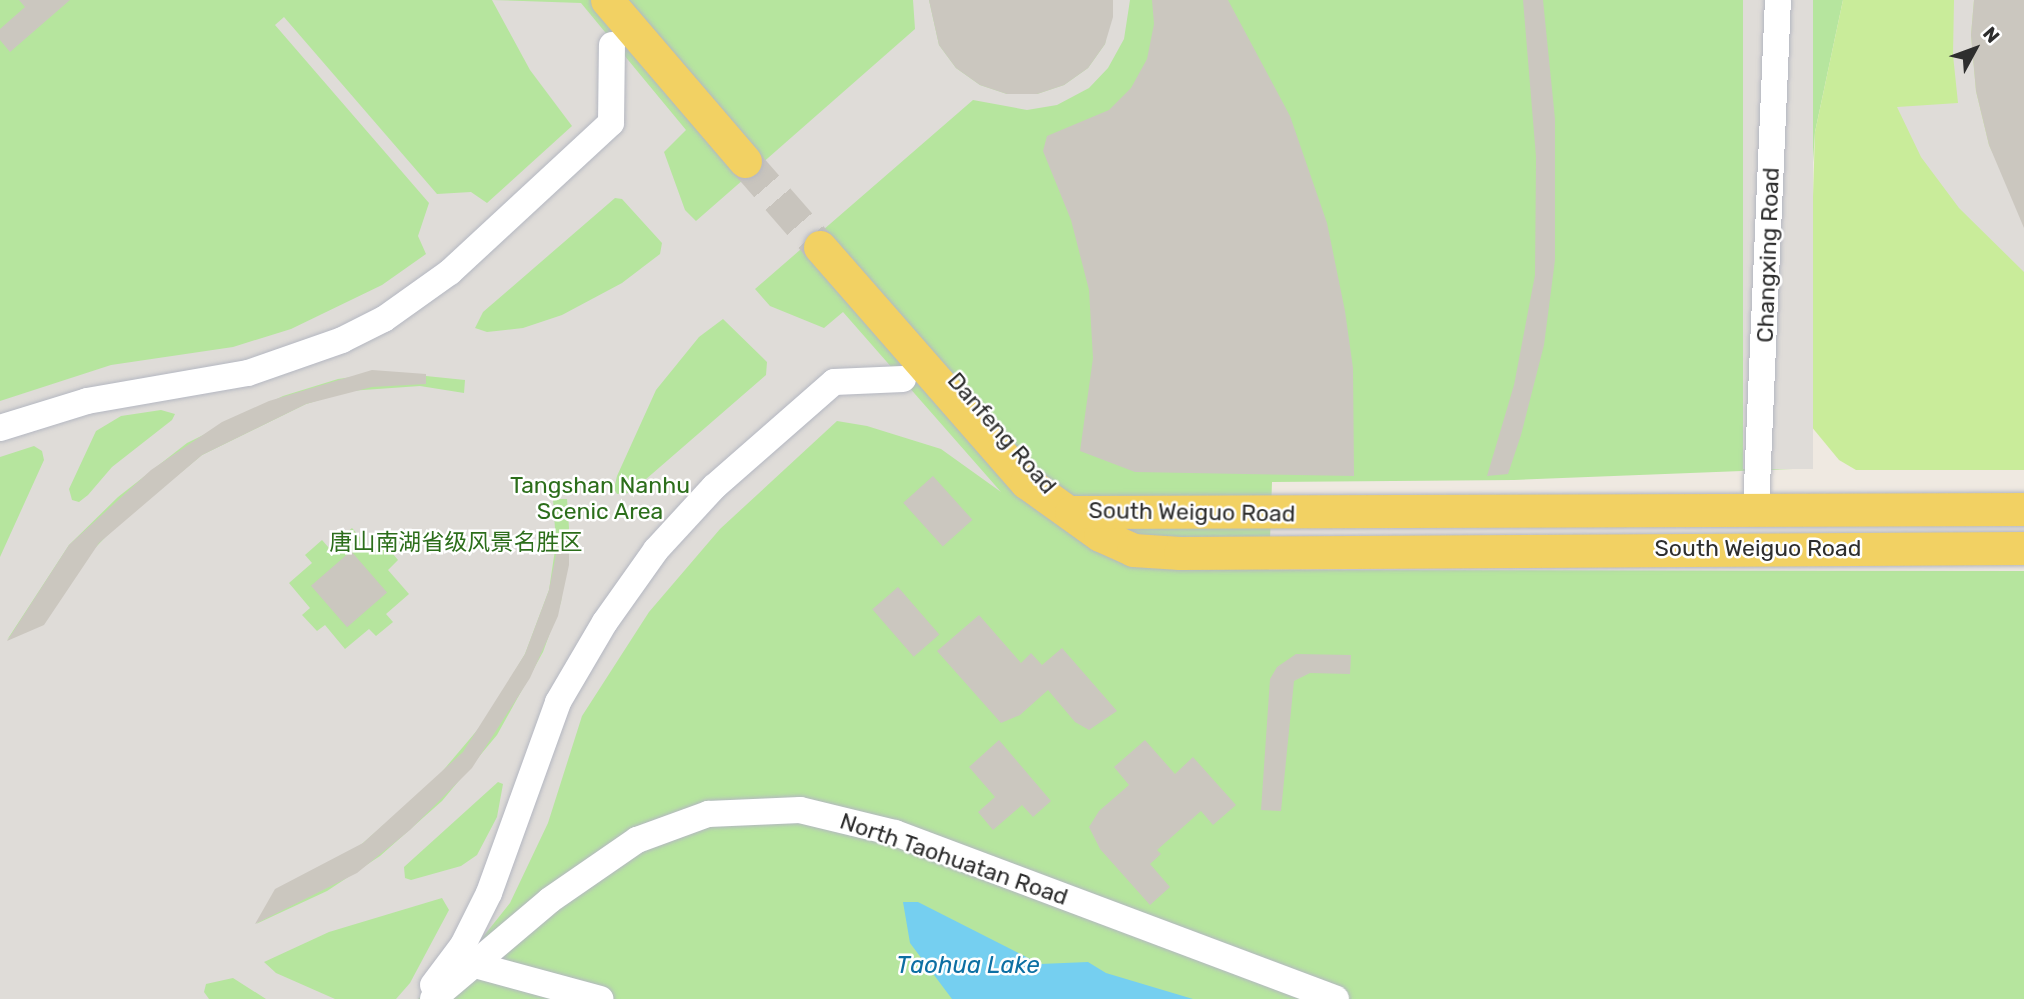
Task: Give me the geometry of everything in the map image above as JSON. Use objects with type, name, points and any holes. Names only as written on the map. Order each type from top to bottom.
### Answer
[{"type":"main road","points":[[607,0],[751,156],[625,0]]},
{"type":"main road","name":"Danfeng Road","points":[[825,241],[1071,512]]},
{"type":"main road","points":[[1753,548],[1756,509]]},
{"type":"main road","name":"South Weiguo Road","points":[[1071,512],[2024,509]]},
{"type":"main road","name":"South Weiguo Road","points":[[1071,512],[1100,535],[1133,550],[1180,553],[2024,548]]},
{"type":"street","name":"Changxing Road","points":[[1756,509],[1778,0]]},
{"type":"street","points":[[0,428],[88,401],[248,373],[330,345],[384,319],[450,272],[611,123],[612,45]]},
{"type":"street","points":[[432,993],[463,945],[489,893],[558,702],[605,622],[656,550],[714,487],[834,382],[903,379]]},
{"type":"street","name":"North Taohuatan Road","points":[[432,993],[475,965],[550,900],[636,841],[708,814],[800,810],[895,833],[1336,999]]},
{"type":"street","points":[[475,965],[600,999]]},
{"type":"green space","name":"Tangshan Nanhu Scenic Area","points":[[0,0],[1843,0],[1815,132],[1793,469],[1514,480],[1272,482],[1269,570],[2024,571],[2024,999],[0,999]]},
{"type":"green space","points":[[1843,0],[2024,0],[2024,470],[1856,470],[1839,460],[1806,420],[1815,132]]},
{"type":"shaded area","points":[[492,0],[581,3],[686,130],[664,152],[685,210],[696,221],[915,29],[913,0],[929,0],[939,45],[956,68],[980,85],[1007,94],[1037,94],[1064,85],[1088,68],[1105,44],[1113,0],[1130,0],[1124,39],[1108,68],[1089,88],[1057,105],[1027,110],[973,100],[755,289],[770,306],[824,328],[843,312],[1001,492],[941,449],[867,426],[837,421],[720,529],[649,612],[582,716],[548,823],[510,903],[471,952],[418,999],[396,999],[410,983],[449,910],[442,898],[329,932],[264,962],[276,973],[335,999],[266,999],[233,978],[206,984],[204,992],[209,999],[0,999],[0,557],[44,460],[42,451],[34,446],[0,457],[0,401],[111,365],[233,347],[291,329],[382,285],[426,254],[418,236],[429,203],[275,25],[284,17],[437,194],[471,192],[487,203],[572,126],[530,70]],"holes":[[[615,198],[622,199],[662,243],[660,254],[622,283],[562,315],[523,328],[487,332],[475,328],[483,312]],[[723,319],[767,362],[766,375],[630,493],[617,494],[614,489],[617,476],[656,390],[699,337]],[[387,372],[465,380],[464,393],[420,386],[349,391],[306,404],[202,455],[117,525],[7,640],[69,545],[118,497],[187,443],[283,396],[338,379]],[[161,410],[175,414],[172,420],[112,467],[88,495],[79,502],[72,500],[69,489],[96,431],[121,416]],[[553,499],[567,499],[569,528],[561,602],[543,652],[497,735],[442,801],[380,856],[327,891],[256,924],[363,843],[435,780],[485,721],[525,654],[549,590],[556,543]],[[352,528],[373,552],[384,543],[398,560],[388,570],[409,594],[386,614],[393,622],[376,636],[369,629],[345,649],[325,625],[317,631],[302,615],[310,608],[289,583],[312,563],[305,555],[322,540],[329,548]],[[498,782],[503,784],[497,817],[477,855],[461,866],[411,880],[405,878],[404,867]]]},
{"type":"shaded area","points":[[1743,0],[1813,0],[1813,469],[1743,469]]},
{"type":"shaded area","points":[[1954,0],[1974,0],[1971,35],[1976,91],[1989,145],[2024,218],[2024,272],[1959,208],[1921,157],[1897,107],[1958,103],[1953,55]]},
{"type":"water","name":"Taohua Lake","points":[[903,902],[918,902],[1040,964],[1088,962],[1106,973],[1193,999],[952,999],[910,943]]},
{"type":"building","points":[[19,0],[70,0],[10,52],[0,40],[0,29],[25,7]]},
{"type":"building","points":[[929,0],[1113,0],[1113,17],[1105,44],[1088,68],[1064,85],[1037,94],[1007,94],[980,85],[956,68],[939,45]]},
{"type":"building","points":[[1152,0],[1228,0],[1290,116],[1327,223],[1345,311],[1353,368],[1354,476],[1135,472],[1080,451],[1093,358],[1089,290],[1071,220],[1043,151],[1047,136],[1109,110],[1131,88],[1147,59],[1154,24]]},
{"type":"building","points":[[1523,0],[1543,0],[1555,119],[1555,260],[1544,345],[1521,435],[1508,474],[1487,476],[1514,385],[1535,275],[1536,157]]},
{"type":"building","points":[[1974,0],[2024,0],[2024,228],[1989,145],[1976,91],[1971,35]]},
{"type":"building","points":[[372,370],[426,374],[426,384],[372,387],[306,404],[202,455],[99,543],[44,625],[7,641],[69,545],[151,470],[222,422],[269,401]]},
{"type":"building","points":[[933,476],[972,520],[943,547],[903,503]]},
{"type":"building","points":[[559,539],[569,540],[569,565],[558,616],[530,678],[472,768],[410,830],[357,873],[255,924],[275,889],[363,843],[463,752],[525,654],[549,590]]},
{"type":"building","points":[[351,551],[387,593],[347,627],[311,586]]},
{"type":"building","points":[[898,587],[939,635],[914,657],[872,609]]},
{"type":"building","points":[[979,615],[1021,663],[1031,653],[1042,665],[1062,648],[1117,711],[1089,730],[1075,722],[1048,690],[1020,715],[1001,723],[937,651]]},
{"type":"building","points":[[1296,654],[1351,655],[1350,674],[1310,673],[1294,681],[1281,811],[1261,810],[1270,679],[1277,667]]},
{"type":"building","points":[[999,740],[1051,801],[1033,817],[1022,805],[993,830],[978,812],[995,797],[969,767]]},
{"type":"building","points":[[1145,740],[1175,774],[1193,757],[1236,805],[1213,825],[1201,811],[1157,850],[1161,854],[1150,864],[1170,887],[1150,905],[1100,849],[1089,827],[1099,811],[1129,785],[1114,767]]},
{"type":"tunnel","points":[[745,161],[820,247]]},
{"type":"park label","name":"唐山南湖省级风景名胜区","points":[[456,542]]}]
